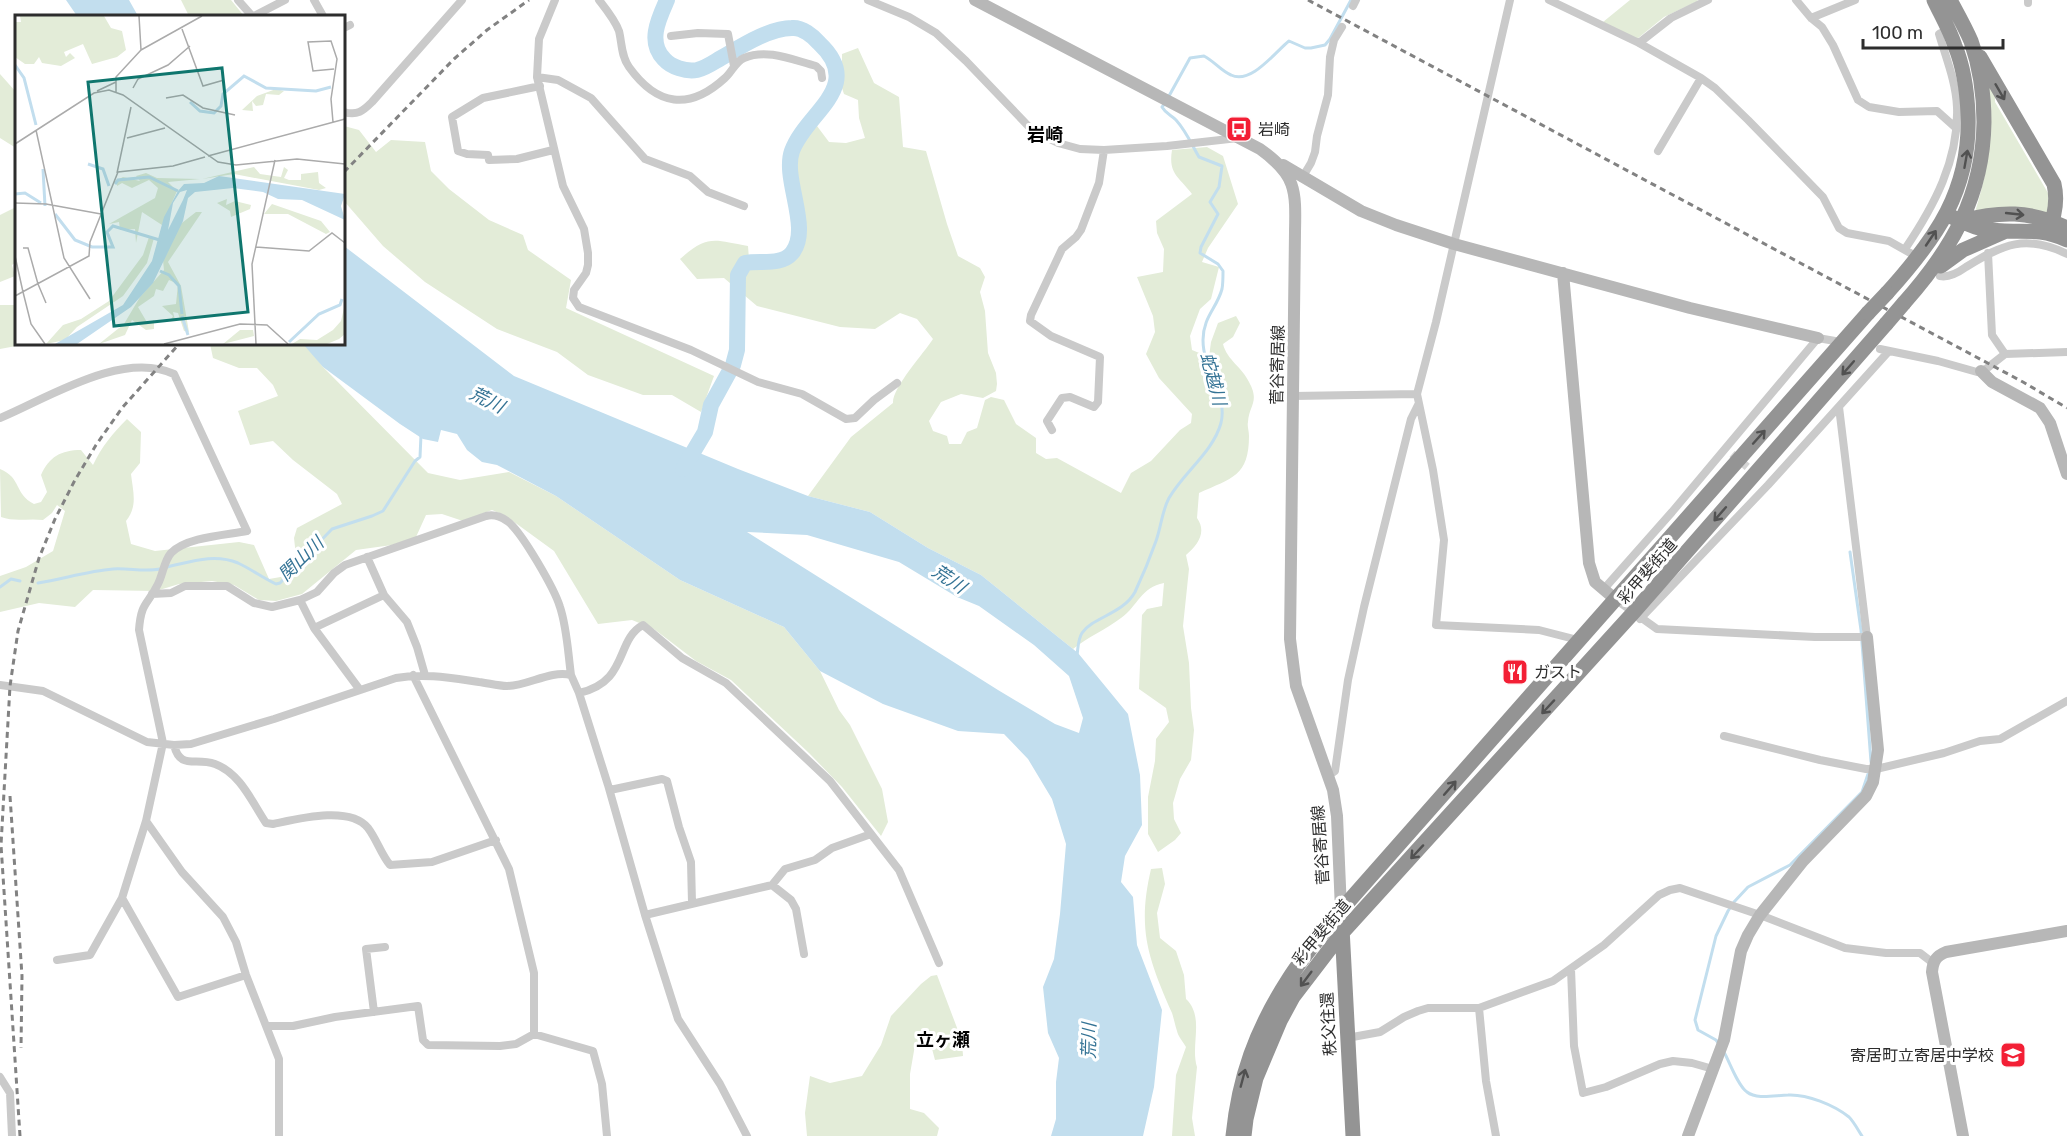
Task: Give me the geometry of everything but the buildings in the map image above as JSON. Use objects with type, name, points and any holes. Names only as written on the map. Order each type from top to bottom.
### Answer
[{"type":"highway","name":"彩甲斐街道","points":[[1244,1136],[1267,1017],[1289,978],[1341,910],[1578,640],[1609,595],[1887,293],[1913,262],[1947,214],[1964,170],[1967,153],[1969,133],[1967,98],[1955,65],[1948,29],[1934,0]]},
{"type":"highway","name":"彩甲斐街道","points":[[1233,1136],[1242,1078],[1293,997],[1342,933],[1637,616],[1904,303],[1933,277],[1973,194],[1984,139],[1984,102],[1971,41],[1950,0]]},
{"type":"highway","points":[[1971,41],[2054,184],[2057,196],[2051,227]]},
{"type":"highway","points":[[1961,221],[2002,212],[2040,217],[2067,240]]},
{"type":"highway","points":[[1947,214],[1982,229],[2007,231],[2067,228]]},
{"type":"highway","points":[[1933,277],[1963,250],[2007,231]]},
{"type":"highway","points":[[1423,819],[1437,830]]},
{"type":"highway","name":"秩父往還","points":[[1341,910],[1353,1136]]},
{"type":"street","points":[[238,0],[252,15]]},
{"type":"street","points":[[262,0],[268,9]]},
{"type":"street","points":[[255,15],[285,0]]},
{"type":"street","points":[[314,0],[322,15]]},
{"type":"street","points":[[345,112],[352,114],[362,111],[372,102],[462,0]]},
{"type":"street","points":[[555,0],[539,39],[537,77],[553,150],[566,195],[584,229],[588,265],[586,273],[574,290],[573,298],[579,307],[691,350],[758,382],[802,394],[846,419],[855,418],[897,383]]},
{"type":"street","points":[[599,0],[618,28],[622,52],[628,66],[654,94],[666,99],[678,101],[698,97],[721,82],[733,63],[762,53],[816,66],[822,78]]},
{"type":"street","points":[[868,0],[909,17],[936,33],[1034,131],[1070,147],[1104,150],[1167,146],[1239,137]]},
{"type":"street","name":"菅谷寄居線","points":[[975,0],[1260,148],[1279,162],[1293,186],[1295,198],[1290,639],[1296,686],[1333,790],[1337,816],[1341,910]]},
{"type":"street","points":[[1510,0],[1417,394],[1443,540],[1436,625],[1539,630],[1578,640]]},
{"type":"street","points":[[1549,0],[1639,43],[1701,78],[1715,88],[1824,197],[1839,228],[1847,233],[1889,241],[1909,252],[1940,192],[1953,151],[1957,107],[1955,65]]},
{"type":"street","points":[[1639,43],[1671,18],[1708,0]]},
{"type":"street","points":[[1796,0],[1822,27],[1833,45],[1858,100],[1869,107],[1899,112],[1937,111],[1956,129]]},
{"type":"street","points":[[1811,18],[1855,0]]},
{"type":"street","points":[[1302,178],[1315,152],[1328,95],[1330,57],[1334,40],[1342,27]]},
{"type":"street","points":[[671,36],[698,33],[728,34],[733,63]]},
{"type":"street","points":[[537,77],[558,80],[591,98],[645,159],[690,176],[708,192],[744,206]]},
{"type":"street","points":[[1658,151],[1701,78]]},
{"type":"street","points":[[540,86],[483,98],[452,117],[458,151],[467,154],[488,154],[489,160],[516,159],[553,150]]},
{"type":"street","points":[[1052,430],[1047,421],[1062,398],[1070,397],[1094,407],[1098,402],[1100,357],[1052,336],[1030,321],[1031,315],[1062,249],[1081,230],[1099,183],[1104,150]]},
{"type":"street","points":[[1279,162],[1302,178],[1361,211],[1454,244],[1741,321],[1835,341]]},
{"type":"street","points":[[1933,277],[1946,277],[1960,271],[1988,253],[2007,245],[2030,242],[2052,247],[2067,254]]},
{"type":"street","points":[[1988,253],[1992,335],[2005,354]]},
{"type":"street","points":[[1563,273],[1589,563],[1592,574],[1609,595],[1657,629],[1815,638],[1867,638]]},
{"type":"street","points":[[1609,595],[1729,451],[1818,338]]},
{"type":"street","points":[[1637,616],[1768,485],[1839,407],[1885,350],[1981,371],[1992,382],[2040,408],[2050,423],[2067,474]]},
{"type":"street","points":[[1981,371],[2005,354],[2067,352]]},
{"type":"street","points":[[0,418],[82,381],[120,370],[145,366],[174,374],[248,531],[181,545],[170,555],[158,584],[144,604],[140,614],[139,630],[163,743],[146,821],[122,898],[90,955],[57,960]]},
{"type":"street","points":[[1293,396],[1417,394]]},
{"type":"street","points":[[1328,776],[1335,771],[1348,680],[1364,607],[1411,419],[1418,405]]},
{"type":"street","points":[[1688,1136],[1724,1040],[1741,951],[1760,915],[1803,861],[1866,796],[1876,769],[1878,750],[1867,638],[1839,407]]},
{"type":"street","points":[[1761,478],[1768,485]]},
{"type":"street","points":[[152,594],[171,593],[185,586],[227,586],[254,603],[264,607],[273,607],[300,600],[317,592],[334,573],[345,565],[367,557],[490,515],[498,515],[509,522],[549,581],[561,608],[571,675],[610,790],[645,915],[678,1019],[720,1084],[747,1136]]},
{"type":"street","points":[[367,557],[384,595],[407,622],[425,675]]},
{"type":"street","points":[[314,628],[384,595]]},
{"type":"street","points":[[300,600],[314,628],[360,690]]},
{"type":"street","points":[[579,693],[592,690],[610,678],[634,630],[643,626],[682,658],[726,683],[830,781],[872,834],[899,870],[939,963]]},
{"type":"street","points":[[0,685],[43,691],[147,742],[174,745],[191,744],[396,678],[413,675],[507,686],[522,685],[563,673],[571,675]]},
{"type":"street","points":[[413,675],[509,869],[534,973],[534,1034]]},
{"type":"street","points":[[1724,736],[1820,760],[1876,769],[1944,753],[1980,741],[2000,739],[2067,701]]},
{"type":"street","points":[[174,745],[176,756],[181,760],[213,763],[225,769],[238,781],[266,823],[273,824],[315,815],[359,820],[367,827],[390,865],[432,862],[496,840]]},
{"type":"street","points":[[610,790],[662,779],[667,781],[691,862],[692,903]]},
{"type":"street","points":[[146,821],[182,872],[223,917],[236,942],[246,975],[279,1059],[279,1136]]},
{"type":"street","points":[[645,915],[772,885],[785,869],[815,861],[832,848],[872,834]]},
{"type":"street","points":[[772,885],[791,900],[796,909],[804,954]]},
{"type":"street","points":[[1347,1038],[1380,1032],[1404,1017],[1428,1008],[1479,1008],[1553,981],[1604,945],[1659,895],[1680,888],[1760,915],[1845,948],[1886,953],[1920,953],[1933,963]]},
{"type":"street","points":[[122,898],[178,997],[246,975]]},
{"type":"street","points":[[1963,1136],[1932,972],[1933,963],[1938,956],[1946,952],[2067,931]]},
{"type":"street","points":[[374,1012],[366,950],[385,947]]},
{"type":"street","points":[[1571,969],[1574,1046],[1583,1093],[1606,1087],[1666,1062],[1692,1063],[1713,1069]]},
{"type":"street","points":[[267,1026],[293,1026],[418,1006],[423,1040],[428,1045],[500,1046],[516,1044],[534,1034],[593,1051],[602,1084],[607,1136]]},
{"type":"street","points":[[1479,1008],[1484,1065],[1496,1136]]},
{"type":"street","points":[[0,1077],[10,1093],[12,1136]]},
{"type":"green space","points":[[181,0],[231,0],[243,15],[188,15]]},
{"type":"green space","points":[[1630,0],[1698,1],[1664,17],[1637,39],[1603,22]]},
{"type":"green space","points":[[858,48],[874,83],[899,97],[903,147],[926,151],[958,256],[980,268],[985,277],[980,292],[985,311],[988,353],[996,373],[996,391],[983,398],[961,394],[941,402],[929,421],[933,431],[947,436],[949,444],[961,444],[967,432],[977,428],[985,400],[991,397],[1004,400],[1016,424],[1036,438],[1036,453],[1046,459],[1057,458],[1121,493],[1131,473],[1151,461],[1180,430],[1191,423],[1192,414],[1159,378],[1146,354],[1155,332],[1153,316],[1137,277],[1163,272],[1164,249],[1157,233],[1156,221],[1192,194],[1173,170],[1172,150],[1207,147],[1223,156],[1238,204],[1208,248],[1202,262],[1219,267],[1211,299],[1200,309],[1190,336],[1192,350],[1209,357],[1211,342],[1218,323],[1236,316],[1240,323],[1233,337],[1223,344],[1228,355],[1249,382],[1254,399],[1248,424],[1248,449],[1242,468],[1229,479],[1199,493],[1197,518],[1201,533],[1197,543],[1186,555],[1189,569],[1183,626],[1189,663],[1194,730],[1191,760],[1180,779],[1173,803],[1174,819],[1181,833],[1158,852],[1148,834],[1148,797],[1155,761],[1156,739],[1169,722],[1166,708],[1139,689],[1142,615],[1147,609],[1162,606],[1164,583],[1150,588],[1121,618],[1073,649],[981,575],[928,548],[870,512],[808,496],[851,437],[893,403],[903,380],[933,339],[917,319],[900,313],[875,329],[840,327],[757,306],[724,278],[697,279],[680,259],[705,242],[712,241],[748,246],[749,259],[770,264],[790,260],[795,255],[805,230],[793,161],[800,140],[814,122],[829,142],[846,143],[865,138],[859,118],[858,100],[844,94],[842,88],[842,54]]},
{"type":"green space","points":[[0,74],[15,91],[15,147],[0,138]]},
{"type":"green space","points":[[1987,79],[1995,92],[1995,102],[2048,193],[2049,215],[1975,212],[1989,146]]},
{"type":"green space","points":[[345,126],[359,130],[376,152],[391,140],[425,142],[431,171],[449,189],[489,220],[523,235],[528,250],[571,280],[566,308],[714,376],[701,412],[672,395],[643,395],[588,375],[557,352],[497,329],[425,282],[383,246],[345,202]]},
{"type":"green space","points":[[15,208],[15,263],[12,265],[15,276],[0,282],[0,215]]},
{"type":"green space","points":[[0,305],[15,305],[16,345],[0,349]]},
{"type":"green space","points":[[210,345],[306,345],[323,367],[428,473],[460,480],[509,472],[556,496],[680,580],[784,627],[820,671],[882,789],[888,822],[881,836],[842,787],[731,680],[696,661],[654,629],[632,620],[598,624],[554,551],[506,516],[492,510],[463,521],[442,514],[426,515],[416,537],[392,545],[356,550],[302,594],[276,601],[259,600],[234,585],[212,581],[179,584],[156,591],[93,590],[75,607],[39,603],[0,612],[0,576],[26,567],[53,551],[65,511],[57,505],[52,513],[43,520],[1,517],[0,469],[12,477],[23,496],[34,504],[41,502],[47,492],[41,475],[52,459],[67,451],[81,450],[93,465],[108,440],[127,419],[141,432],[140,463],[131,474],[133,504],[126,521],[131,544],[155,551],[239,542],[254,545],[269,579],[298,574],[294,538],[297,528],[342,504],[337,494],[293,460],[273,441],[250,445],[238,411],[278,396],[273,385],[257,368],[239,368],[213,358]]},
{"type":"green space","points":[[1162,868],[1165,884],[1157,913],[1160,938],[1176,951],[1184,975],[1186,999],[1195,1014],[1197,1067],[1192,1118],[1195,1136],[1172,1136],[1176,1075],[1186,1047],[1178,1033],[1147,943],[1145,909],[1151,869]]},
{"type":"green space","points":[[937,975],[962,1041],[963,1056],[935,1060],[931,1045],[915,1045],[910,1074],[910,1109],[924,1113],[939,1128],[937,1136],[807,1136],[805,1113],[810,1076],[830,1083],[862,1076],[881,1045],[891,1016],[921,984],[931,976]]},
{"type":"water","points":[[66,0],[129,0],[137,15],[76,15]]},
{"type":"water","name":"荒川","points":[[345,247],[514,376],[808,496],[870,512],[928,548],[981,575],[1078,653],[1128,714],[1140,775],[1142,825],[1125,856],[1121,882],[1133,897],[1137,945],[1162,1010],[1154,1087],[1143,1136],[1051,1136],[1056,1119],[1056,1082],[1059,1058],[1048,1033],[1043,987],[1054,959],[1066,844],[1052,799],[1028,759],[1004,734],[958,731],[883,704],[820,671],[784,627],[680,580],[556,496],[497,465],[482,462],[467,450],[457,434],[441,430],[438,442],[423,439],[323,367],[304,345],[345,345]],"holes":[[[747,532],[807,535],[899,562],[957,597],[979,606],[1034,645],[1069,676],[1083,718],[1079,733],[1055,724],[998,690]]]},
{"type":"waterway","points":[[667,0],[655,38],[659,52],[667,62],[675,67],[684,70],[700,69],[764,35],[783,29],[796,28],[807,32],[819,43],[832,59],[837,73],[835,86],[828,99],[799,137],[792,151],[791,175],[799,231],[797,243],[792,253],[782,260],[745,263],[738,275],[737,350],[733,365],[711,405],[705,432],[683,469]]},
{"type":"waterway","name":"蛇越川","points":[[1169,96],[1190,58],[1204,56],[1227,73],[1239,77],[1254,72],[1289,41],[1305,48],[1325,45],[1351,0]]},
{"type":"waterway","name":"蛇越川","points":[[1077,655],[1082,633],[1093,623],[1123,605],[1135,592],[1158,536],[1169,498],[1212,443],[1221,423],[1221,402],[1207,362],[1203,340],[1205,325],[1220,296],[1223,271],[1218,264],[1200,253],[1218,214],[1210,202],[1219,187],[1222,166],[1199,157],[1180,124],[1162,107],[1166,102]]},
{"type":"waterway","name":"関山川","points":[[167,567],[202,559],[229,560],[276,584],[280,583],[332,529],[383,511],[415,461],[420,457],[421,435]]},
{"type":"waterway","points":[[1850,552],[1861,630],[1871,762]]},
{"type":"waterway","name":"関山川","points":[[38,583],[104,570],[160,569]]},
{"type":"waterway","name":"関山川","points":[[0,587],[11,579],[20,581]]},
{"type":"waterway","points":[[1719,1044],[1698,1030],[1695,1020],[1716,936],[1728,911],[1748,887],[1790,865],[1862,792],[1868,774]]},
{"type":"waterway","points":[[1724,1052],[1737,1080],[1747,1092],[1761,1096],[1795,1095],[1820,1101],[1849,1117],[1862,1136]]},
{"type":"tunnel","points":[[1732,454],[1758,476]]},
{"type":"railway","points":[[345,171],[454,59],[487,30],[529,0]]},
{"type":"railway","points":[[1308,0],[2023,382],[2067,408]]},
{"type":"railway","points":[[20,1136],[1,845],[10,686],[18,631],[39,558],[55,519],[75,480],[122,408],[178,345]]},
{"type":"railway","points":[[10,796],[22,976],[21,1048]]},
{"type":"place","name":"岩崎","points":[[1239,129]]},
{"type":"place","name":"ガスト","points":[[1515,672]]},
{"type":"place","name":"寄居町立寄居中学校","points":[[2013,1055]]},
{"type":"district","name":"岩崎","points":[[1045,135]]},
{"type":"district","name":"立ヶ瀬","points":[[943,1040]]}]
